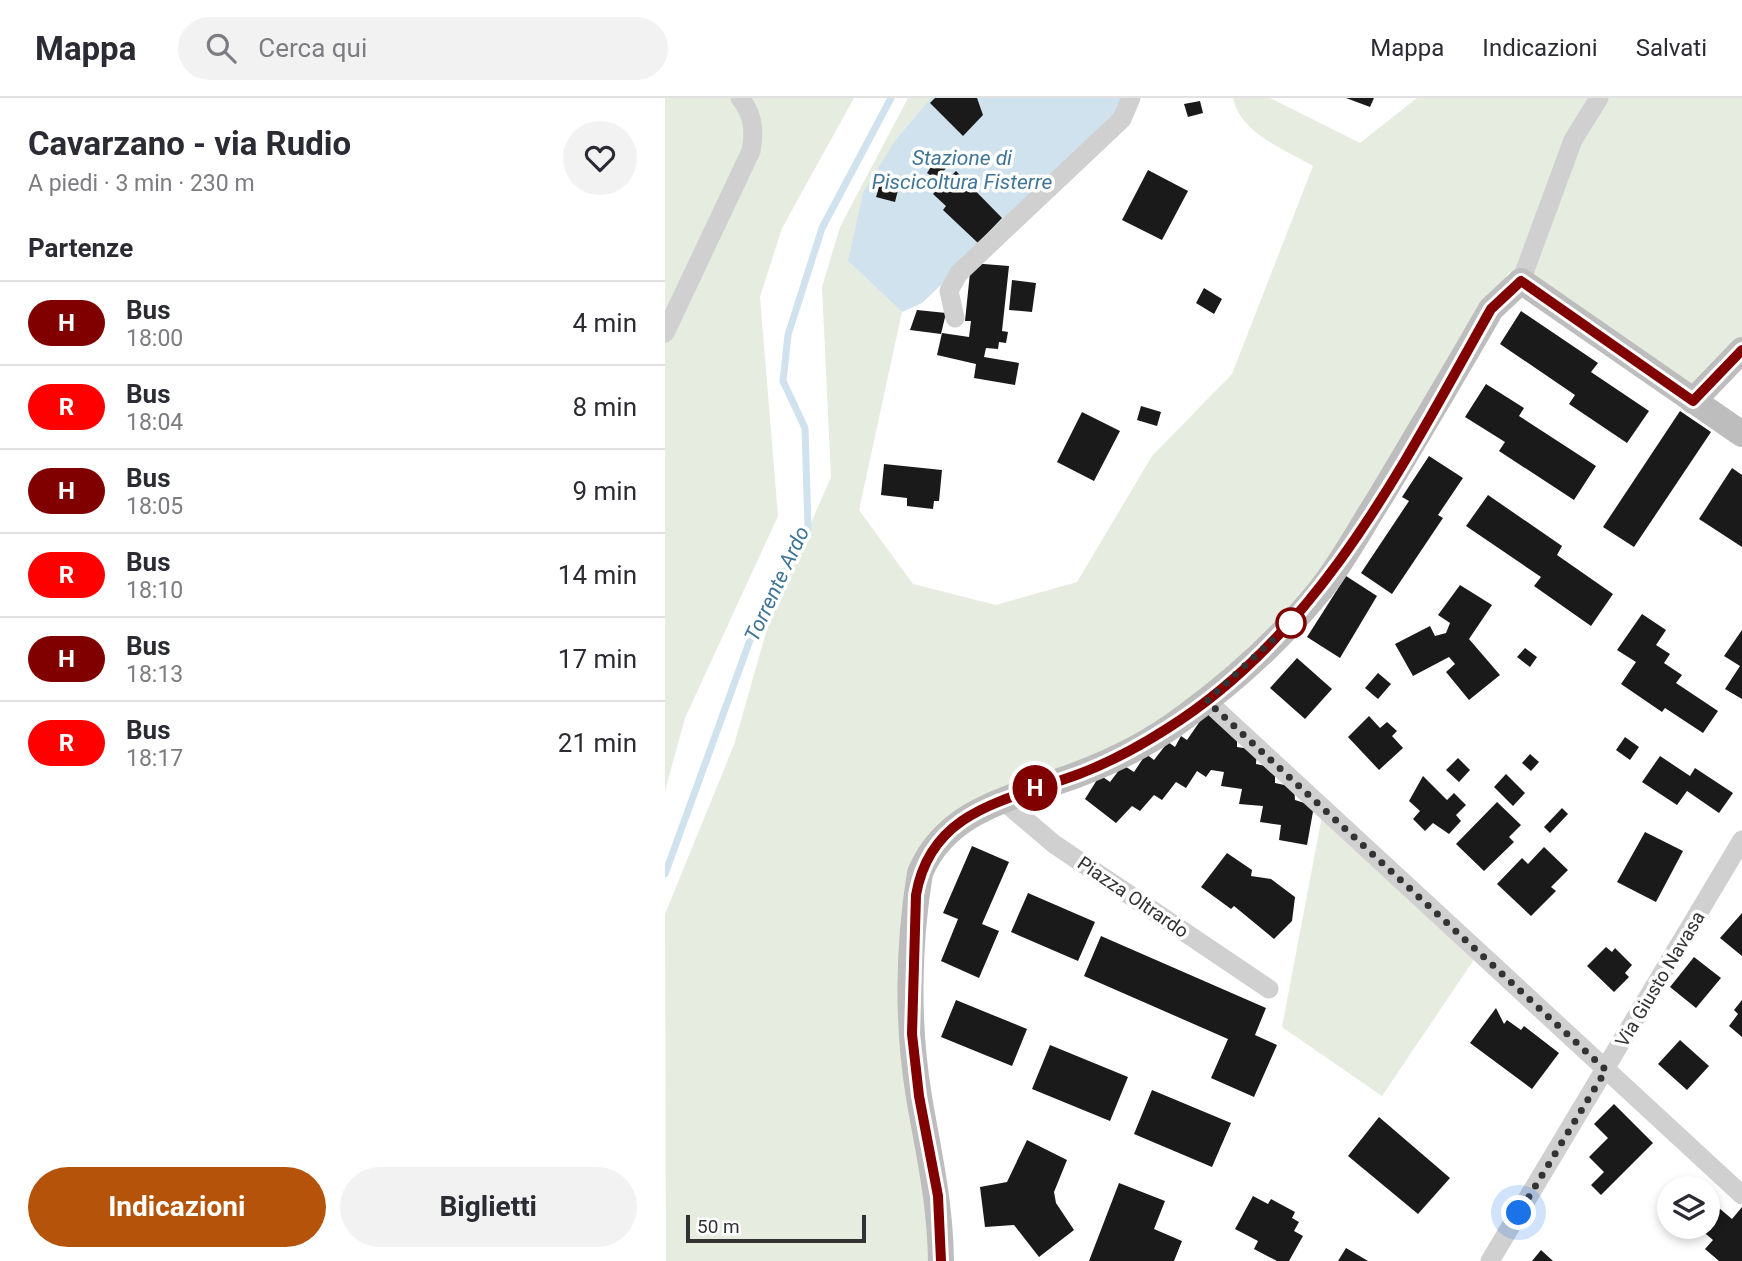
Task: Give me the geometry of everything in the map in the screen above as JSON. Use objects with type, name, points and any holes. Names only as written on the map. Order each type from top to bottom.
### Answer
[{"type":"street","points":[[665,333],[751,150],[753,124],[740,98]]},
{"type":"street","points":[[955,318],[949,291],[959,273],[1122,119],[1131,98]]},
{"type":"street","points":[[941,1261],[938,1196],[919,1096],[912,1034],[916,895],[920,873],[936,846],[961,822],[1001,799],[1105,764],[1153,738],[1207,701],[1267,648],[1322,588],[1442,396],[1491,309],[1521,281],[1573,140],[1599,98]]},
{"type":"street","points":[[1521,281],[1742,434]]},
{"type":"street","points":[[1693,401],[1742,350]]},
{"type":"street","points":[[1207,701],[1742,1195]]},
{"type":"street","name":"Piazza Oltrardo","points":[[1001,799],[1054,844],[1269,989]]},
{"type":"street","name":"Via Giusto Navasa","points":[[1490,1261],[1742,840]]},
{"type":"shaded area","points":[[665,98],[854,98],[782,228],[760,297],[778,516],[685,718],[665,791]]},
{"type":"shaded area","points":[[908,98],[931,98],[896,139],[848,261],[902,312],[859,510],[913,584],[996,605],[1077,582],[1152,456],[1232,374],[1313,166],[1254,131],[1238,111],[1233,98],[1270,98],[1360,143],[1417,98],[1742,98],[1742,358],[1693,408],[1509,272],[1333,560],[1271,636],[1143,739],[948,826],[925,872],[918,1056],[936,1261],[666,1261],[665,914],[734,745],[771,615],[831,477],[822,287],[840,227]]},
{"type":"shaded area","points":[[1323,811],[1475,958],[1382,1096],[1282,1027]]},
{"type":"water","name":"Stazione di Piscicoltura Fisterre","points":[[931,98],[1134,98],[1136,101],[922,303],[902,312],[848,261],[863,193],[896,139]]},
{"type":"building","points":[[935,98],[977,98],[983,115],[963,136],[930,103]]},
{"type":"building","points":[[1346,98],[1374,98],[1370,107]]},
{"type":"building","points":[[1200,101],[1203,113],[1188,117],[1184,104]]},
{"type":"building","points":[[938,156],[949,164],[937,180],[927,173]]},
{"type":"building","points":[[1148,170],[1188,191],[1162,240],[1122,220]]},
{"type":"building","points":[[956,171],[1002,218],[978,243],[943,210],[946,206],[933,194]]},
{"type":"building","points":[[880,184],[898,190],[895,202],[876,197]]},
{"type":"building","points":[[971,263],[1009,266],[1002,331],[1008,332],[1006,343],[999,342],[998,349],[986,348],[984,357],[1019,363],[1015,385],[974,378],[976,364],[937,355],[942,333],[969,337],[971,321],[965,321]]},
{"type":"building","points":[[1012,280],[1036,283],[1032,312],[1009,310]]},
{"type":"building","points":[[1204,288],[1222,299],[1214,314],[1196,303]]},
{"type":"building","points":[[917,310],[946,313],[941,334],[910,330]]},
{"type":"building","points":[[1521,311],[1598,363],[1591,372],[1649,411],[1627,443],[1569,404],[1575,395],[1500,344]]},
{"type":"building","points":[[1486,384],[1524,408],[1519,416],[1596,466],[1574,500],[1499,451],[1505,442],[1465,417]]},
{"type":"building","points":[[1141,406],[1161,412],[1157,426],[1137,420]]},
{"type":"building","points":[[1680,411],[1711,432],[1634,547],[1603,527]]},
{"type":"building","points":[[1082,412],[1120,431],[1094,481],[1057,462]]},
{"type":"building","points":[[1429,456],[1463,478],[1438,515],[1443,518],[1392,594],[1361,573],[1409,501],[1402,497]]},
{"type":"building","points":[[884,464],[942,470],[939,501],[934,501],[933,509],[907,506],[907,498],[881,495]]},
{"type":"building","points":[[1732,468],[1742,475],[1742,547],[1699,519]]},
{"type":"building","points":[[1488,495],[1562,546],[1557,555],[1613,594],[1591,626],[1534,586],[1541,577],[1466,526]]},
{"type":"building","points":[[1346,576],[1377,596],[1340,658],[1307,637]]},
{"type":"building","points":[[1460,585],[1492,605],[1469,639],[1500,675],[1469,700],[1446,672],[1455,664],[1449,657],[1413,676],[1395,644],[1430,626],[1435,636],[1446,633],[1450,623],[1438,615]]},
{"type":"building","points":[[1642,614],[1666,630],[1656,645],[1670,654],[1664,663],[1682,675],[1676,683],[1718,711],[1703,733],[1665,708],[1662,712],[1621,684],[1636,662],[1617,650]]},
{"type":"building","points":[[1742,630],[1742,699],[1725,689],[1740,666],[1724,656]]},
{"type":"building","points":[[1525,648],[1537,657],[1530,667],[1517,657]]},
{"type":"building","points":[[1297,658],[1332,689],[1305,719],[1270,688]]},
{"type":"building","points":[[1378,673],[1391,684],[1378,699],[1365,688]]},
{"type":"building","points":[[1207,711],[1237,733],[1237,747],[1257,750],[1256,764],[1275,768],[1275,783],[1294,787],[1295,800],[1314,806],[1307,845],[1279,840],[1281,825],[1260,822],[1263,806],[1239,804],[1242,789],[1221,786],[1224,772],[1211,770],[1206,777],[1197,771],[1186,788],[1176,782],[1162,800],[1154,795],[1140,811],[1132,806],[1116,823],[1085,799],[1100,775],[1110,782],[1123,765],[1134,772],[1146,754],[1154,760],[1168,742],[1175,747],[1181,736],[1187,740]]},
{"type":"building","points":[[1369,716],[1380,728],[1387,722],[1397,731],[1392,736],[1403,748],[1379,770],[1348,737]]},
{"type":"building","points":[[1625,737],[1639,747],[1630,760],[1616,750]]},
{"type":"building","points":[[1530,754],[1539,762],[1531,771],[1522,763]]},
{"type":"building","points":[[1660,756],[1690,776],[1695,768],[1733,793],[1719,813],[1687,791],[1677,805],[1642,782]]},
{"type":"building","points":[[1458,758],[1470,770],[1459,782],[1446,770]]},
{"type":"building","points":[[1506,774],[1525,793],[1513,806],[1494,787]]},
{"type":"building","points":[[1423,776],[1447,800],[1454,793],[1466,805],[1456,815],[1461,821],[1449,834],[1433,823],[1425,831],[1413,819],[1420,811],[1409,801]]},
{"type":"building","points":[[1497,802],[1521,825],[1509,837],[1514,842],[1484,871],[1456,844]]},
{"type":"building","points":[[1562,808],[1568,814],[1550,833],[1544,827]]},
{"type":"building","points":[[1645,832],[1683,851],[1656,902],[1617,882]]},
{"type":"building","points":[[972,846],[1009,862],[982,924],[999,931],[979,978],[941,961],[958,919],[943,913]]},
{"type":"building","points":[[1544,847],[1568,870],[1551,887],[1556,891],[1531,916],[1497,884],[1522,858],[1528,864]]},
{"type":"building","points":[[1227,853],[1252,870],[1251,876],[1271,879],[1295,897],[1292,921],[1274,939],[1234,906],[1231,909],[1201,887]]},
{"type":"building","points":[[1028,893],[1095,922],[1078,961],[1011,932]]},
{"type":"building","points":[[1742,913],[1742,956],[1720,938]]},
{"type":"building","points":[[1101,936],[1266,1008],[1255,1035],[1277,1045],[1254,1097],[1211,1078],[1228,1039],[1084,976]]},
{"type":"building","points":[[1606,947],[1612,952],[1615,948],[1632,965],[1625,973],[1629,977],[1614,992],[1587,966]]},
{"type":"building","points":[[1694,957],[1721,978],[1696,1008],[1670,987]]},
{"type":"building","points":[[956,1000],[1027,1029],[1012,1066],[941,1037]]},
{"type":"building","points":[[1742,1000],[1742,1037],[1729,1026],[1738,1014],[1734,1010]]},
{"type":"building","points":[[1496,1008],[1504,1024],[1507,1020],[1521,1030],[1524,1026],[1559,1053],[1532,1089],[1470,1043]]},
{"type":"building","points":[[1680,1040],[1709,1066],[1687,1090],[1658,1064]]},
{"type":"building","points":[[1050,1045],[1128,1077],[1110,1121],[1032,1089]]},
{"type":"building","points":[[1152,1090],[1231,1123],[1212,1167],[1134,1134]]},
{"type":"building","points":[[1614,1104],[1653,1143],[1601,1195],[1591,1185],[1604,1172],[1589,1157],[1608,1138],[1594,1124]]},
{"type":"building","points":[[1379,1117],[1450,1178],[1418,1214],[1348,1156]]},
{"type":"building","points":[[1027,1140],[1067,1160],[1054,1192],[1056,1203],[1074,1230],[1039,1257],[1014,1225],[985,1227],[980,1187],[1007,1182]]},
{"type":"building","points":[[1119,1183],[1165,1201],[1154,1229],[1182,1241],[1174,1261],[1089,1261]]},
{"type":"building","points":[[1253,1196],[1268,1204],[1271,1199],[1295,1212],[1292,1218],[1299,1222],[1294,1231],[1303,1236],[1289,1261],[1277,1261],[1254,1249],[1258,1241],[1235,1229]]},
{"type":"building","points":[[1742,1207],[1742,1261],[1719,1261],[1705,1249],[1712,1239],[1720,1239],[1720,1209],[1732,1219]]},
{"type":"building","points":[[1346,1248],[1368,1261],[1338,1261]]},
{"type":"building","points":[[1541,1250],[1553,1261],[1532,1261]]},
{"type":"waterway","name":"Torrente Ardo","points":[[665,874],[754,629],[808,530],[805,428],[783,381],[788,335],[822,228],[891,98]]},
{"type":"bus line","name":"H","points":[[941,1261],[938,1196],[919,1096],[912,1034],[916,895],[920,873],[928,855],[944,837],[979,810],[1001,799],[1105,764],[1153,738],[1179,722],[1224,687],[1267,648],[1301,613],[1338,565],[1442,396],[1491,309],[1511,287],[1521,281],[1693,401],[1742,350]]},
{"type":"route","points":[[1291,623],[1246,668],[1207,701],[1606,1070],[1519,1213]]}]
